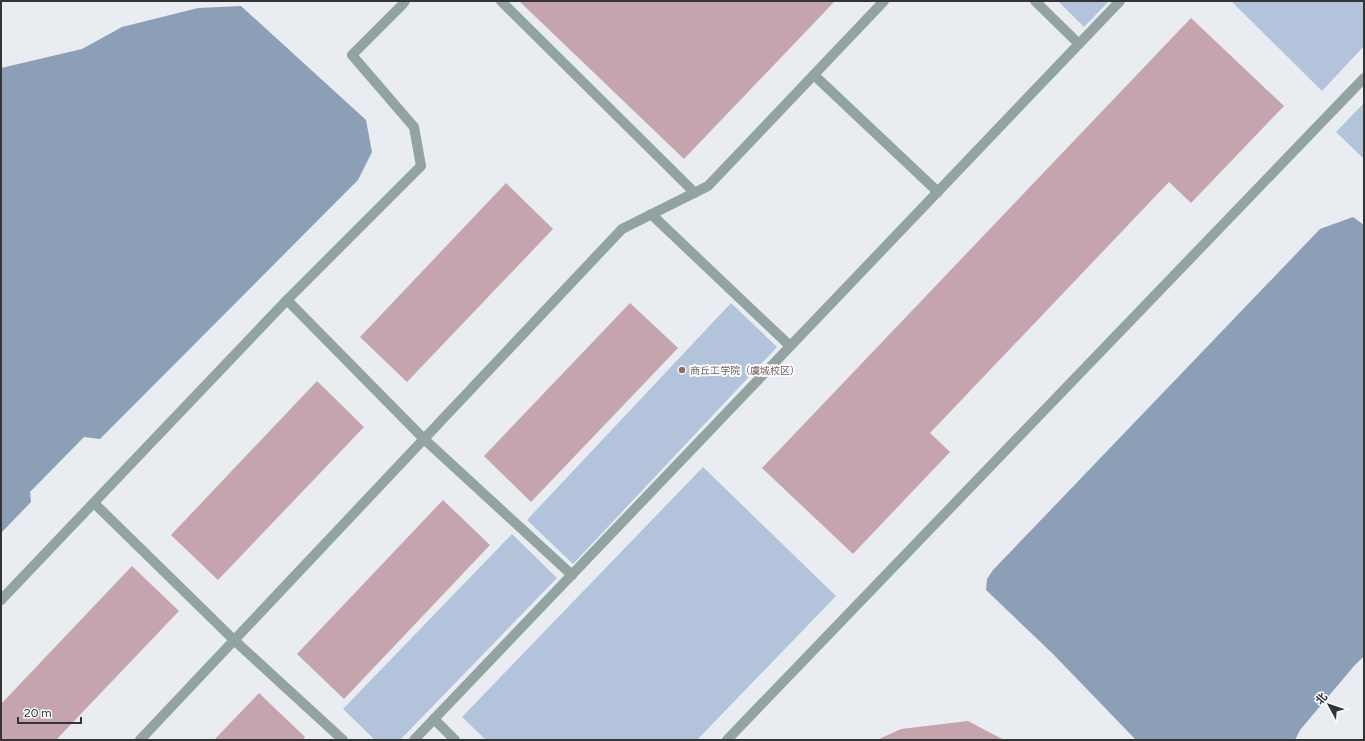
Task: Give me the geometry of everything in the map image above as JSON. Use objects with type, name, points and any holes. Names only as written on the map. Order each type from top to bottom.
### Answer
[{"type":"lane","points":[[1,600],[287,300],[421,166],[414,127],[352,55],[405,1]]},
{"type":"lane","points":[[502,1],[695,193]]},
{"type":"lane","points":[[140,740],[622,228],[708,186],[884,1]]},
{"type":"lane","points":[[1035,1],[1079,44]]},
{"type":"lane","points":[[414,740],[1120,1]]},
{"type":"lane","points":[[814,75],[938,192]]},
{"type":"lane","points":[[727,740],[1364,78]]},
{"type":"lane","points":[[651,214],[790,346]]},
{"type":"lane","points":[[287,300],[424,439],[572,575]]},
{"type":"lane","points":[[94,503],[234,640],[343,740]]},
{"type":"lane","points":[[434,719],[455,740]]},
{"type":"shaded area","points":[[1058,1],[1109,1],[1084,27]]},
{"type":"shaded area","points":[[1231,1],[1364,1],[1364,46],[1322,91]]},
{"type":"shaded area","points":[[241,6],[366,120],[372,152],[358,180],[100,439],[84,437],[30,492],[31,502],[1,533],[1,68],[82,49],[122,27],[198,8]]},
{"type":"shaded area","points":[[1364,103],[1364,159],[1336,132]]},
{"type":"shaded area","points":[[1353,217],[1364,225],[1364,656],[1300,730],[1295,740],[1136,740],[1052,653],[986,590],[987,579],[993,570],[1320,229]]},
{"type":"shaded area","points":[[731,303],[777,347],[573,564],[527,520]]},
{"type":"shaded area","points":[[703,467],[836,596],[697,740],[486,740],[462,717]]},
{"type":"shaded area","points":[[512,534],[557,578],[400,740],[375,740],[343,709]]},
{"type":"building","points":[[519,1],[835,1],[684,159]]},
{"type":"building","points":[[1191,18],[1284,106],[1191,203],[1169,182],[930,433],[950,452],[853,554],[762,468]]},
{"type":"building","points":[[506,183],[553,229],[407,382],[360,337]]},
{"type":"building","points":[[630,303],[678,348],[531,502],[484,456]]},
{"type":"building","points":[[317,381],[364,427],[218,580],[171,535]]},
{"type":"building","points":[[443,500],[490,545],[344,699],[297,654]]},
{"type":"building","points":[[132,566],[179,611],[56,740],[1,740],[1,704]]},
{"type":"building","points":[[259,693],[305,737],[303,740],[214,740]]},
{"type":"building","points":[[968,721],[1004,740],[877,740],[901,729]]},
{"type":"place","name":"商丘工学院（虞城校区）","points":[[682,370]]}]
